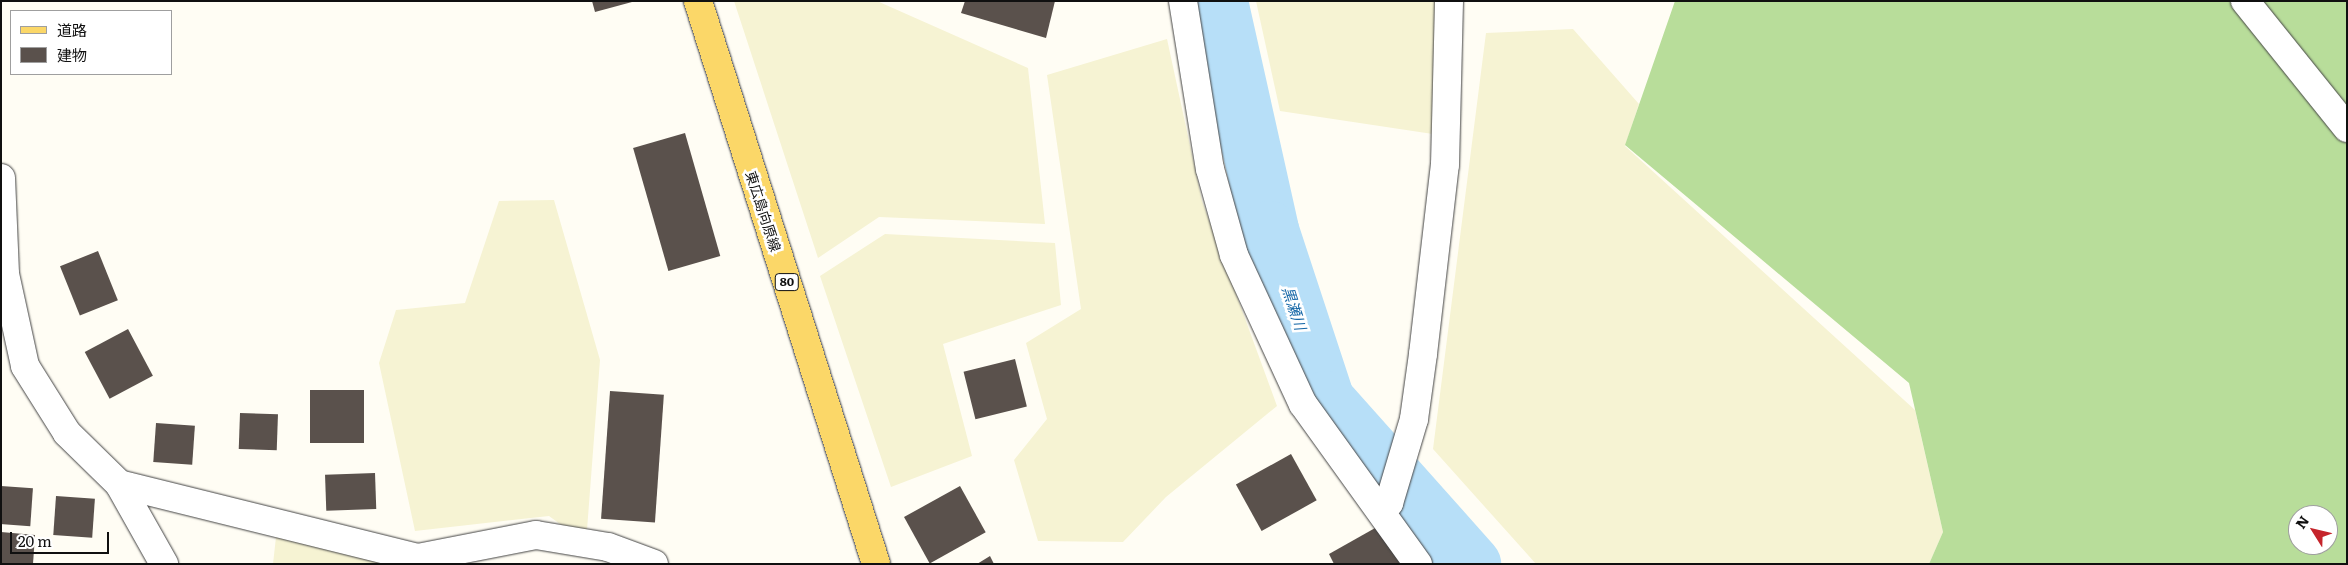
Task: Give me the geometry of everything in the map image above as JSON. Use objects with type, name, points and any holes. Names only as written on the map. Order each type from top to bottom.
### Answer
[{"type":"main road","name":"東広島向原線","points":[[698,1],[876,564]]},
{"type":"street","points":[[1183,1],[1210,169],[1234,255],[1303,404],[1385,507],[1418,564]]},
{"type":"street","points":[[1385,507],[1414,419],[1445,165],[1449,1]]},
{"type":"street","points":[[2245,1],[2347,128]]},
{"type":"street","points":[[1,178],[5,274],[25,366],[67,433],[118,484],[164,564]]},
{"type":"street","points":[[118,484],[418,558],[536,535],[608,547],[654,564]]},
{"type":"shaded area","points":[[734,1],[877,1],[1028,68],[1045,224],[879,217],[818,258]]},
{"type":"shaded area","points":[[1256,1],[1453,1],[1446,136],[1280,111]]},
{"type":"shaded area","points":[[1573,29],[1639,104],[1625,146],[1915,410],[1943,532],[1929,564],[1536,564],[1433,449],[1486,33]]},
{"type":"shaded area","points":[[1167,39],[1202,201],[1277,406],[1166,497],[1123,542],[1038,541],[1014,460],[1047,419],[1026,343],[1081,309],[1047,75]]},
{"type":"shaded area","points":[[554,200],[600,360],[586,543],[549,516],[415,531],[379,363],[396,310],[465,303],[499,201]]},
{"type":"shaded area","points":[[885,234],[1055,243],[1061,305],[943,344],[972,456],[891,487],[820,276]]},
{"type":"shaded area","points":[[276,537],[450,564],[273,564]]},
{"type":"green space","points":[[1675,1],[2347,1],[2347,564],[1929,564],[1943,532],[1909,383],[1625,145]]},
{"type":"building","points":[[592,1],[632,1],[632,2],[595,12]]},
{"type":"building","points":[[965,1],[1055,1],[1046,38],[961,13]]},
{"type":"building","points":[[685,133],[720,256],[668,271],[633,148]]},
{"type":"building","points":[[98,251],[118,300],[80,315],[60,266]]},
{"type":"building","points":[[128,329],[153,376],[110,399],[85,352]]},
{"type":"building","points":[[1015,359],[1027,407],[975,419],[964,372]]},
{"type":"building","points":[[310,390],[364,390],[364,443],[310,443]]},
{"type":"building","points":[[610,391],[664,395],[655,522],[601,519]]},
{"type":"building","points":[[240,413],[278,414],[277,450],[239,449]]},
{"type":"building","points":[[156,423],[195,426],[192,465],[153,462]]},
{"type":"building","points":[[1291,454],[1317,500],[1262,531],[1236,485]]},
{"type":"building","points":[[375,473],[376,509],[326,511],[325,475]]},
{"type":"building","points":[[1,486],[33,488],[30,526],[1,524]]},
{"type":"building","points":[[960,486],[986,532],[930,563],[904,517]]},
{"type":"building","points":[[56,496],[95,499],[92,538],[53,535]]},
{"type":"building","points":[[1384,523],[1407,564],[1334,564],[1329,554]]},
{"type":"building","points":[[1,532],[35,535],[33,564],[1,564]]},
{"type":"building","points":[[990,556],[994,564],[977,564]]},
{"type":"waterway","name":"黒瀬川","points":[[1218,1],[1269,230],[1325,400],[1471,564]]}]
